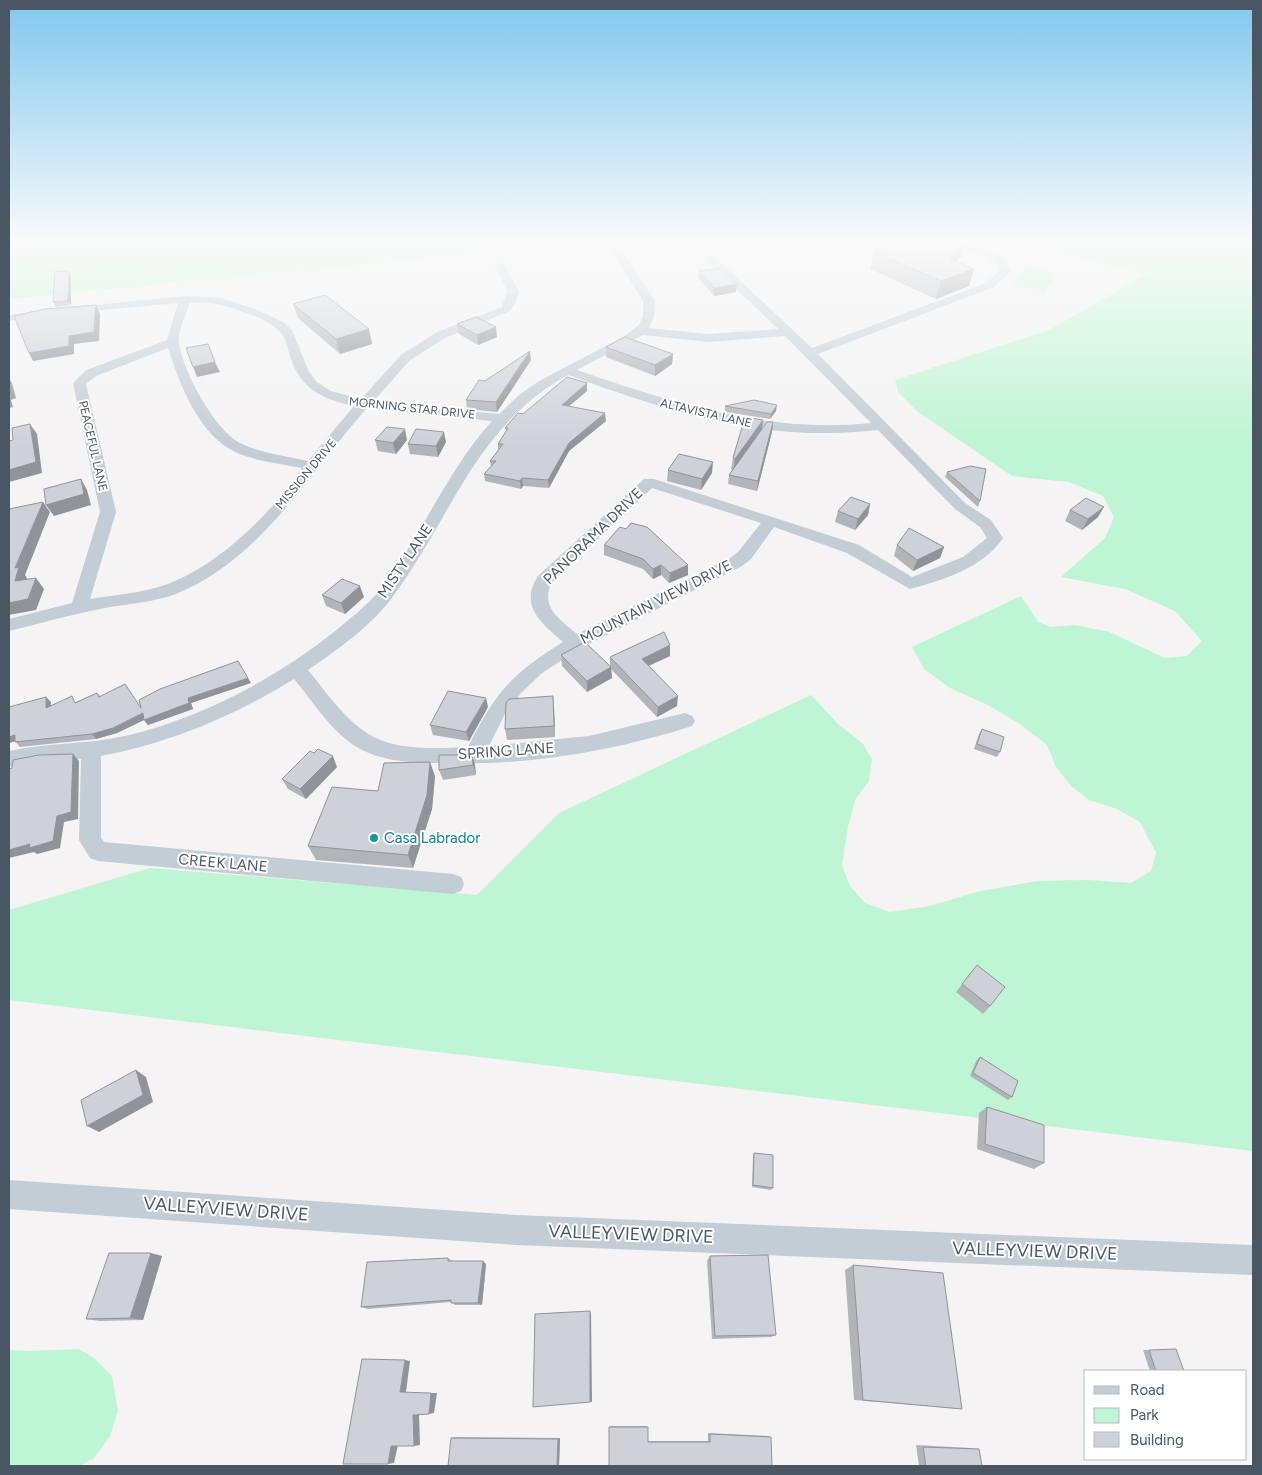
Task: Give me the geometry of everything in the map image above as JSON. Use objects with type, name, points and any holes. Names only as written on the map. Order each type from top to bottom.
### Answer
[{"type":"street","name":"MORNING STAR DRIVE","points":[[9,318],[79,311]]},
{"type":"street","points":[[182,311],[172,342],[188,388],[222,436],[246,451],[311,466]]},
{"type":"street","name":"MORNING STAR DRIVE","points":[[248,311],[279,324],[290,337],[298,365],[311,384],[330,396],[364,405],[503,418]]},
{"type":"street","name":"MISSION DRIVE","points":[[9,625],[79,607],[169,590],[211,570],[246,541],[295,490],[311,466],[386,377],[420,347],[441,335],[499,311]]},
{"type":"street","points":[[648,311],[648,318],[641,331],[708,338],[788,332]]},
{"type":"street","points":[[766,311],[960,506],[987,525],[993,531],[995,538],[991,545],[952,568],[910,583],[853,549],[771,521]]},
{"type":"street","points":[[810,354],[924,311]]},
{"type":"street","name":"MISTY LANE","points":[[9,759],[48,752],[91,750],[136,740],[187,724],[250,696],[297,670],[333,643],[384,596],[487,435],[503,418],[540,384],[641,331]]},
{"type":"street","name":"PEACEFUL LANE","points":[[79,607],[108,512],[79,383],[91,372],[172,342]]},
{"type":"street","name":"ALTAVISTA LANE","points":[[566,370],[671,406],[747,424],[833,431],[881,426]]},
{"type":"street","name":"PANORAMA DRIVE","points":[[575,643],[542,612],[538,603],[540,588],[544,580],[649,482],[771,521]]},
{"type":"street","name":"MOUNTAIN VIEW DRIVE","points":[[475,754],[497,710],[514,688],[535,668],[575,643],[736,562],[745,555],[771,521]]},
{"type":"street","name":"SPRING LANE","points":[[297,670],[344,725],[370,744],[383,750],[432,755],[539,750],[611,740],[685,721]]},
{"type":"street","name":"CREEK LANE","points":[[91,750],[90,832],[92,846],[98,852],[453,884]]},
{"type":"street","name":"VALLEYVIEW DRIVE","points":[[9,1194],[516,1230],[1253,1260]]},
{"type":"green space","points":[[1082,311],[1253,311],[1253,1151],[9,1000],[9,910],[150,868],[477,895],[559,813],[811,695],[838,724],[863,744],[872,759],[869,781],[856,798],[848,826],[842,865],[850,886],[865,903],[890,912],[930,906],[980,891],[1038,881],[1089,880],[1131,883],[1151,871],[1156,853],[1140,822],[1117,809],[1089,800],[1071,786],[1056,767],[1047,745],[1020,724],[988,705],[950,688],[924,669],[912,647],[1021,596],[1038,622],[1051,627],[1075,625],[1109,632],[1165,658],[1187,656],[1202,641],[1175,611],[1125,589],[1061,577],[1105,538],[1114,517],[1103,496],[1069,482],[1012,476],[918,412],[898,392],[895,380],[1049,330]]},
{"type":"green space","points":[[79,1349],[94,1358],[112,1376],[118,1411],[110,1436],[94,1458],[80,1466],[9,1466],[9,1350]]},
{"type":"building","points":[[37,311],[96,311],[94,332],[69,336],[69,346],[29,353],[14,316]]},
{"type":"building","points":[[301,311],[345,311],[369,329],[336,339]]},
{"type":"building","points":[[476,317],[496,327],[477,335],[457,324]]},
{"type":"building","points":[[625,337],[673,354],[655,365],[606,347]]},
{"type":"building","points":[[208,344],[215,362],[193,367],[186,348]]},
{"type":"building","points":[[530,351],[496,402],[466,400],[479,380],[485,381]]},
{"type":"building","points":[[567,377],[587,383],[562,405],[605,413],[569,443],[548,480],[522,478],[520,481],[484,474],[496,461],[490,461],[503,444],[498,444],[508,428],[505,428],[518,413],[523,414]]},
{"type":"building","points":[[754,400],[777,405],[771,414],[725,406]]},
{"type":"building","points":[[745,417],[763,420],[735,459],[733,458]]},
{"type":"building","points":[[767,422],[773,422],[758,481],[729,475]]},
{"type":"building","points":[[30,424],[36,462],[9,470],[9,441],[13,440],[12,428]]},
{"type":"building","points":[[387,427],[405,429],[393,443],[375,440]]},
{"type":"building","points":[[416,429],[444,432],[436,446],[408,444]]},
{"type":"building","points":[[679,454],[713,462],[702,479],[668,470]]},
{"type":"building","points":[[970,466],[986,469],[980,501],[947,472]]},
{"type":"building","points":[[81,479],[84,494],[46,505],[44,489]]},
{"type":"building","points":[[851,497],[870,504],[858,519],[838,511]]},
{"type":"building","points":[[1086,498],[1104,507],[1088,519],[1070,510]]},
{"type":"building","points":[[43,502],[15,568],[19,567],[15,581],[36,578],[28,599],[9,603],[9,509]]},
{"type":"building","points":[[631,523],[647,527],[688,565],[670,573],[661,565],[653,569],[643,559],[604,545],[620,527],[626,529]]},
{"type":"building","points":[[909,528],[944,547],[917,560],[897,545]]},
{"type":"building","points":[[342,579],[360,586],[341,603],[322,595]]},
{"type":"building","points":[[664,632],[670,645],[642,659],[678,696],[658,707],[610,657]]},
{"type":"building","points":[[585,642],[611,667],[587,681],[561,655]]},
{"type":"building","points":[[238,661],[248,678],[188,698],[189,703],[144,720],[143,713],[113,728],[92,734],[15,742],[15,735],[9,737],[9,707],[46,697],[46,708],[72,696],[75,703],[97,693],[99,697],[125,684],[141,708],[139,700],[160,689]]},
{"type":"building","points":[[448,691],[486,698],[466,732],[430,725]]},
{"type":"building","points":[[553,696],[554,726],[505,729],[506,703],[509,699]]},
{"type":"building","points":[[982,729],[1004,737],[1000,752],[977,744]]},
{"type":"building","points":[[318,749],[333,756],[300,789],[282,779],[310,751],[314,753]]},
{"type":"building","points":[[73,754],[71,812],[57,816],[53,841],[29,848],[30,844],[9,850],[9,769],[12,768],[13,760],[39,755]]},
{"type":"building","points":[[439,755],[472,755],[473,765],[439,770]]},
{"type":"building","points":[[430,762],[427,795],[408,855],[308,846],[332,787],[378,791],[384,763]]},
{"type":"building","points":[[977,965],[1005,987],[990,1006],[962,984]]},
{"type":"building","points":[[980,1057],[1018,1081],[1012,1097],[973,1073]]},
{"type":"building","points":[[136,1070],[143,1095],[87,1126],[81,1100]]},
{"type":"building","points":[[987,1107],[1044,1125],[1044,1163],[985,1144]]},
{"type":"building","points":[[754,1153],[773,1155],[773,1188],[753,1185]]},
{"type":"building","points":[[109,1253],[151,1253],[130,1318],[86,1319]]},
{"type":"building","points":[[768,1255],[776,1335],[715,1336],[710,1256]]},
{"type":"building","points":[[448,1258],[448,1261],[483,1261],[478,1303],[451,1303],[451,1300],[361,1307],[367,1262]]},
{"type":"building","points":[[853,1265],[943,1273],[962,1409],[863,1400]]},
{"type":"building","points":[[590,1311],[590,1402],[533,1407],[535,1314]]},
{"type":"building","points":[[1176,1349],[1184,1370],[1156,1370],[1149,1350]]},
{"type":"building","points":[[362,1359],[405,1360],[400,1392],[431,1393],[429,1414],[413,1415],[414,1446],[391,1446],[388,1464],[343,1464]]},
{"type":"building","points":[[609,1427],[648,1427],[648,1442],[710,1442],[710,1434],[771,1437],[772,1466],[609,1466]]},
{"type":"building","points":[[451,1438],[558,1439],[557,1466],[448,1466]]},
{"type":"building","points":[[923,1447],[979,1449],[982,1466],[926,1466]]},
{"type":"place","name":"Casa Labrador","points":[[374,838]]}]
